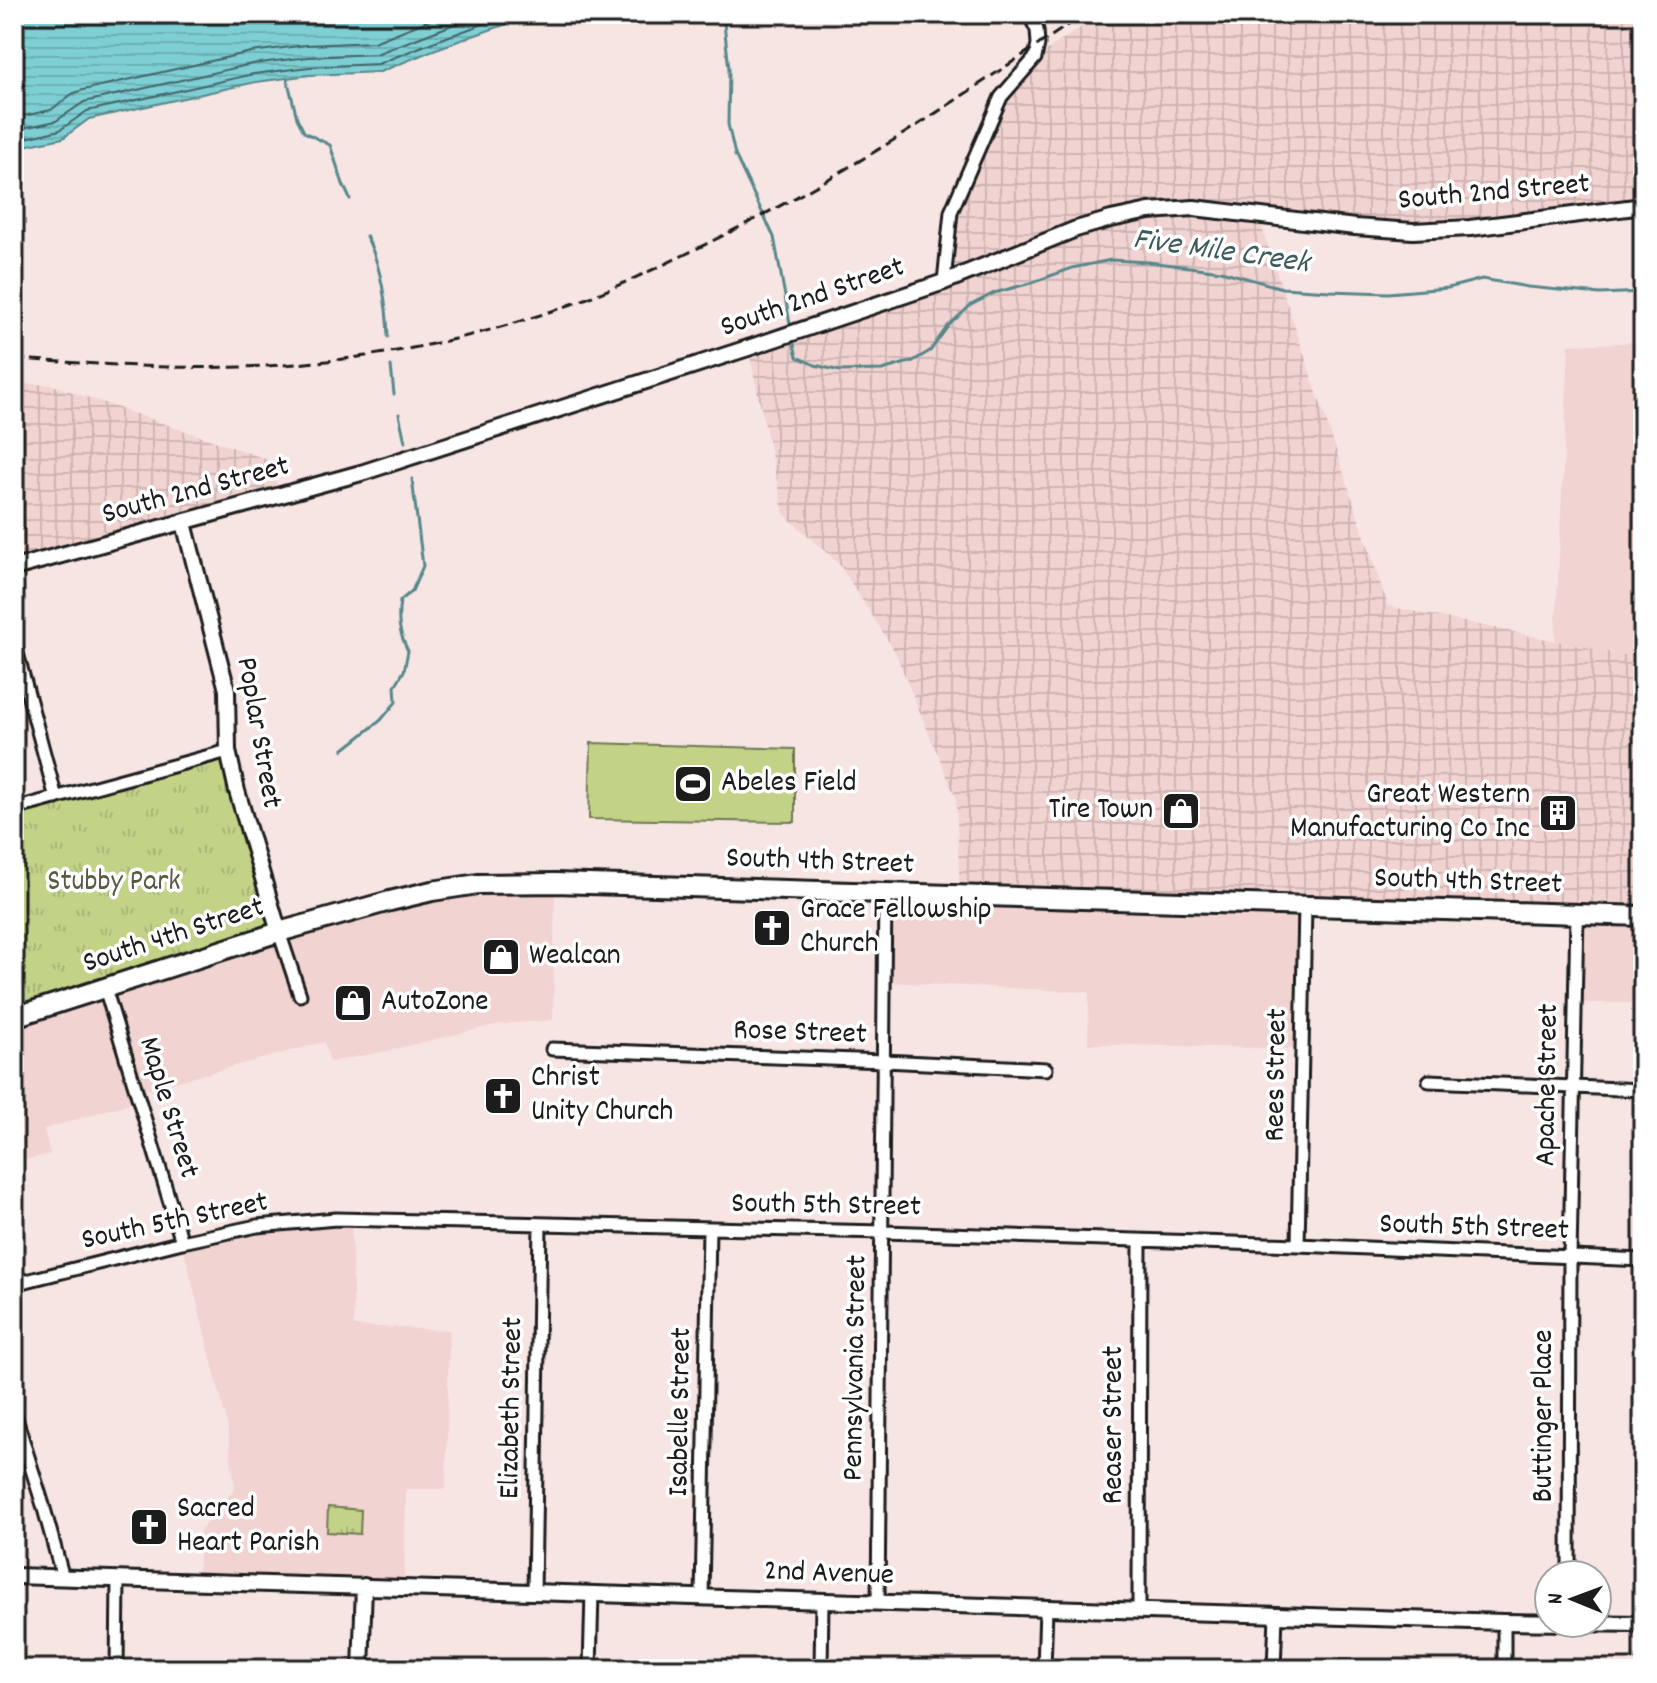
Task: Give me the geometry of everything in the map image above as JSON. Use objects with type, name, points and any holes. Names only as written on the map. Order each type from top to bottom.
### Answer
[{"type":"highway","name":"South 4th Street","points":[[14,1017],[279,932],[390,901],[478,884],[555,883],[1643,916]]},
{"type":"street","points":[[944,282],[951,212],[1001,97],[1035,58],[1037,30],[1029,14]]},
{"type":"street","name":"South 2nd Street","points":[[14,568],[361,473],[944,282],[1076,229],[1149,211],[1194,208],[1413,231],[1470,228],[1643,206]]},
{"type":"street","name":"Poplar Street","points":[[184,523],[227,690],[228,751],[237,791],[300,995]]},
{"type":"street","points":[[14,642],[56,798]]},
{"type":"street","points":[[14,809],[228,751]]},
{"type":"street","name":"Pennsylvania Street","points":[[878,1603],[885,893]]},
{"type":"street","name":"Rees Street","points":[[1298,1245],[1305,906]]},
{"type":"street","name":"Apache Street","points":[[1570,1257],[1577,914]]},
{"type":"street","name":"Maple Street","points":[[105,988],[182,1242]]},
{"type":"street","name":"Rose Street","points":[[552,1049],[1046,1069]]},
{"type":"street","points":[[1429,1081],[1643,1090]]},
{"type":"street","name":"South 5th Street","points":[[14,1284],[257,1226],[336,1219],[1298,1245],[1643,1260]]},
{"type":"street","name":"Elizabeth Street","points":[[534,1592],[540,1225]]},
{"type":"street","name":"Isabelle Street","points":[[702,1597],[709,1229]]},
{"type":"street","name":"Reaser Street","points":[[1139,1610],[1140,1241]]},
{"type":"street","name":"Buttinger Place","points":[[1569,1559],[1570,1257]]},
{"type":"street","points":[[14,1412],[63,1578]]},
{"type":"street","name":"2nd Avenue","points":[[14,1576],[1533,1623]]},
{"type":"street","points":[[117,1669],[118,1579]]},
{"type":"street","points":[[361,1669],[364,1586]]},
{"type":"street","points":[[590,1669],[592,1593]]},
{"type":"street","points":[[821,1669],[822,1602]]},
{"type":"street","points":[[1044,1669],[1046,1608]]},
{"type":"street","points":[[1274,1669],[1276,1615]]},
{"type":"street","points":[[1504,1622],[1504,1669]]},
{"type":"street","name":"2nd Avenue","points":[[1613,1624],[1643,1624]]},
{"type":"shaded area","points":[[1101,14],[1643,14],[1643,206],[1470,228],[1258,216],[1388,606],[1643,659],[1643,916],[960,895],[956,798],[894,650],[839,564],[784,514],[748,348],[944,282],[951,212],[1001,97],[1035,58]]},
{"type":"shaded area","points":[[1643,342],[1643,659],[1555,641],[1569,345]]},
{"type":"shaded area","points":[[14,383],[52,385],[269,460],[280,496],[14,568]]},
{"type":"shaded area","points":[[555,883],[553,1020],[494,1025],[330,1062],[324,1042],[138,1092],[140,1100],[44,1129],[50,1154],[14,1163],[14,1006],[17,1016],[390,901]]},
{"type":"shaded area","points":[[885,893],[1305,906],[1302,1049],[1088,1044],[1089,992],[885,982]]},
{"type":"shaded area","points":[[1577,914],[1643,916],[1643,1003],[1575,1003]]},
{"type":"shaded area","points":[[351,1220],[354,1326],[449,1330],[446,1489],[406,1489],[404,1587],[198,1582],[200,1531],[235,1489],[227,1423],[182,1242],[257,1226]]},
{"type":"green space","name":"Abeles Field","points":[[591,743],[795,749],[795,822],[589,819]]},
{"type":"green space","name":"Stubby Park","points":[[228,751],[279,932],[17,1016],[14,1006],[14,809]]},
{"type":"green space","points":[[328,1507],[361,1510],[360,1534],[327,1532]]},
{"type":"water","points":[[14,14],[535,14],[380,72],[310,75],[256,82],[89,119],[63,138],[14,148]]},
{"type":"waterway","name":"Five Mile Creek","points":[[723,14],[729,69],[728,124],[735,155],[774,237],[791,329]]},
{"type":"waterway","points":[[287,78],[297,118],[304,132],[330,145],[350,199]]},
{"type":"waterway","points":[[366,236],[382,285],[388,337]]},
{"type":"waterway","name":"Five Mile Creek","points":[[792,336],[797,357],[815,365],[840,371],[882,370],[913,361],[930,351],[948,326],[971,305],[994,293],[1072,268],[1111,260],[1221,271],[1282,288],[1330,291],[1388,293],[1448,288],[1482,279],[1600,294],[1643,292]]},
{"type":"waterway","points":[[391,366],[394,394]]},
{"type":"waterway","points":[[399,414],[405,442]]},
{"type":"waterway","points":[[343,750],[381,720],[396,702],[395,686],[404,671],[408,651],[400,626],[400,601],[412,591],[423,566],[412,479]]},
{"type":"railway","points":[[14,359],[165,367],[278,365],[347,359],[408,349],[529,319],[639,276],[799,196],[908,131],[1085,14]]},
{"type":"place","name":"Abeles Field","points":[[693,784]]},
{"type":"place","name":"Tire Town","points":[[1181,811]]},
{"type":"place","name":"Great Western Manufacturing Co Inc","points":[[1558,813]]},
{"type":"place","name":"Grace Fellowship Church","points":[[772,928]]},
{"type":"place","name":"Wealcan","points":[[501,957]]},
{"type":"place","name":"AutoZone","points":[[353,1003]]},
{"type":"place","name":"Christ Unity Church","points":[[503,1096]]},
{"type":"place","name":"Sacred Heart Parish","points":[[149,1527]]}]
